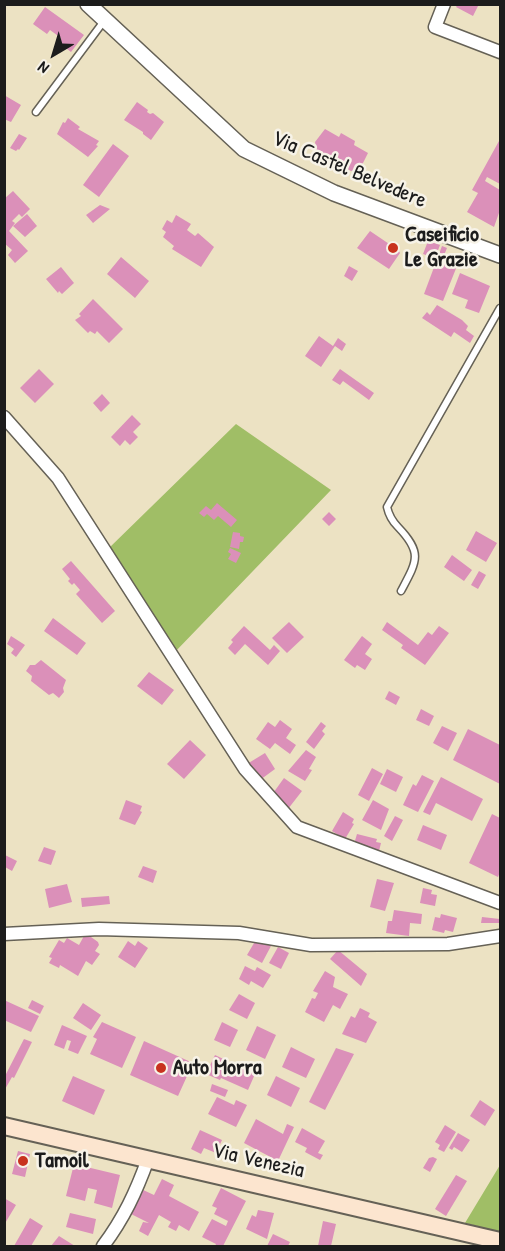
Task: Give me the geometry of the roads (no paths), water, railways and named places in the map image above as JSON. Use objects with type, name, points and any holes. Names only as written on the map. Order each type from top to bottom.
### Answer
[{"type":"main road","name":"Via Venezia","points":[[4,1126],[411,1220],[498,1243]]},
{"type":"street","name":"Via Castel Belvedere","points":[[88,4],[244,149],[334,193],[501,255]]},
{"type":"street","points":[[444,4],[435,27],[501,52]]},
{"type":"street","points":[[4,417],[58,478],[245,769],[297,827],[501,903]]},
{"type":"street","points":[[4,934],[99,929],[239,933],[311,945],[448,944],[501,936]]},
{"type":"street","points":[[102,1246],[125,1214],[148,1159]]},
{"type":"lane","points":[[36,112],[104,21]]},
{"type":"lane","points":[[401,591],[413,569],[415,549],[411,541],[388,515],[387,507],[501,308]]},
{"type":"place","name":"Caseificio Le Grazie","points":[[393,248]]},
{"type":"place","name":"Auto Morra","points":[[161,1068]]},
{"type":"place","name":"Tamoil","points":[[23,1161]]}]
